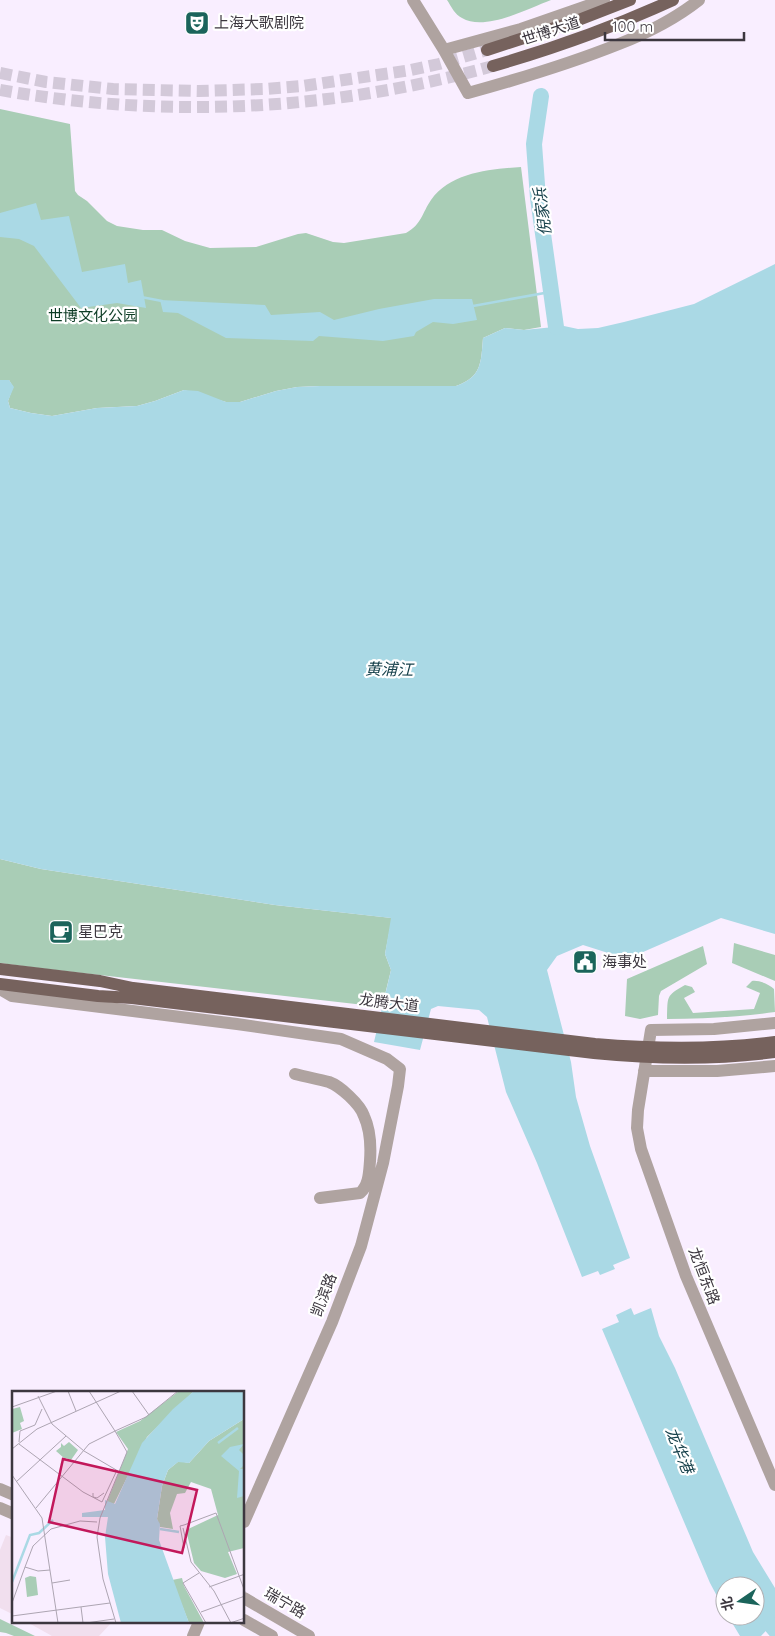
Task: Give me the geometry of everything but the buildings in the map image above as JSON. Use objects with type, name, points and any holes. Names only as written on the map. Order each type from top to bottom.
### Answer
[{"type":"main road","name":"世博大道","points":[[487,50],[576,21],[630,0]]},
{"type":"main road","name":"世博大道","points":[[493,66],[578,40],[672,0]]},
{"type":"main road","name":"龙腾大道","points":[[0,969],[100,981],[165,997],[617,1055],[656,1058],[716,1058],[775,1052]]},
{"type":"main road","name":"龙腾大道","points":[[0,984],[165,997],[626,1046],[716,1048],[775,1042]]},
{"type":"street","points":[[413,0],[468,93],[590,56],[664,23],[700,0]]},
{"type":"street","points":[[444,50],[522,29],[604,0]]},
{"type":"street","name":"凯滨路","points":[[0,989],[12,996],[341,1039],[386,1059],[400,1069],[383,1163],[361,1246],[332,1322],[245,1520]]},
{"type":"street","name":"龙恒东路","points":[[775,1023],[714,1029],[651,1030],[637,1119],[641,1149],[686,1276],[775,1485]]},
{"type":"street","points":[[644,1071],[717,1070],[775,1066]]},
{"type":"street","points":[[295,1074],[330,1083],[349,1095],[364,1114],[370,1157],[368,1182],[364,1190],[360,1193],[320,1198]]},
{"type":"street","points":[[0,1489],[12,1494]]},
{"type":"street","points":[[0,1508],[12,1513]]},
{"type":"street","name":"瑞宁路","points":[[245,1599],[309,1636]]},
{"type":"street","points":[[245,1621],[272,1636]]},
{"type":"street","points":[[193,1636],[198,1624]]},
{"type":"shaded area","points":[[6,1535],[12,1537],[12,1614],[0,1608],[0,1550]]},
{"type":"shaded area","points":[[31,1624],[110,1624],[99,1636],[52,1636]]},
{"type":"green space","points":[[447,0],[551,0],[494,21],[472,22],[460,17]]},
{"type":"green space","name":"世博文化公园","points":[[0,109],[70,124],[75,191],[107,221],[117,226],[143,230],[162,230],[185,241],[210,248],[256,247],[306,233],[333,242],[344,243],[406,233],[419,222],[431,200],[449,183],[485,171],[521,167],[541,327],[524,330],[505,328],[483,338],[479,368],[471,378],[456,386],[297,387],[240,402],[226,402],[184,390],[137,406],[97,408],[52,416],[10,408],[8,401],[13,387],[9,380],[0,380]]},
{"type":"green space","points":[[0,859],[41,869],[275,905],[392,918],[385,954],[391,970],[382,1007],[0,963]]},
{"type":"green space","points":[[734,943],[775,955],[775,981],[732,963]]},
{"type":"green space","points":[[703,946],[707,964],[661,991],[658,1015],[640,1019],[625,1016],[627,979]]},
{"type":"green space","points":[[752,981],[764,983],[774,989],[775,1012],[694,1019],[667,1019],[669,998],[674,992],[685,985],[692,987],[695,992],[684,998],[693,1013],[754,1009],[760,993],[746,987]]},
{"type":"green space","points":[[0,1619],[35,1636],[14,1636],[0,1632]]},
{"type":"water","points":[[36,203],[41,220],[69,216],[82,272],[125,264],[128,283],[141,280],[146,308],[117,303],[81,308],[34,246],[19,239],[0,237],[0,213]]},
{"type":"water","name":"黄浦江","points":[[775,264],[775,934],[721,918],[627,959],[583,945],[557,956],[547,970],[571,1062],[576,1097],[590,1146],[630,1258],[613,1265],[615,1269],[600,1275],[598,1271],[582,1277],[537,1163],[506,1092],[487,1017],[479,1010],[438,1006],[431,1009],[420,1050],[374,1042],[391,970],[385,954],[391,918],[275,905],[41,869],[0,859],[0,380],[9,380],[14,387],[8,401],[10,408],[52,416],[97,408],[137,406],[184,390],[198,391],[226,402],[240,402],[297,387],[456,386],[471,378],[478,368],[482,354],[483,338],[505,328],[524,330],[564,326],[578,329],[598,328],[624,322],[694,304]]},
{"type":"water","points":[[434,299],[472,299],[477,320],[453,324],[433,322],[416,332],[414,336],[383,341],[319,336],[313,341],[226,338],[178,313],[163,312],[160,300],[265,305],[271,315],[320,312],[334,320],[379,309]]},
{"type":"water","points":[[631,1308],[634,1315],[651,1308],[659,1336],[675,1368],[753,1552],[775,1588],[775,1621],[761,1636],[740,1636],[734,1626],[765,1626],[765,1576],[715,1576],[715,1592],[602,1329],[619,1322],[616,1315]]},
{"type":"waterway","name":"倪家浜","points":[[541,96],[534,144],[538,198],[556,327]]},
{"type":"waterway","points":[[473,306],[550,292]]},
{"type":"waterway","points":[[141,297],[162,301]]},
{"type":"waterway","name":"龙华港","points":[[765,1618],[775,1630]]},
{"type":"tunnel","points":[[0,73],[46,82],[113,89],[198,91],[265,89],[303,86],[411,70],[487,50]]},
{"type":"tunnel","points":[[0,90],[124,105],[248,106],[310,101],[371,93],[493,66]]},
{"type":"place","name":"上海大歌剧院","points":[[197,23]]},
{"type":"place","name":"星巴克","points":[[61,932]]},
{"type":"place","name":"海事处","points":[[585,962]]}]
